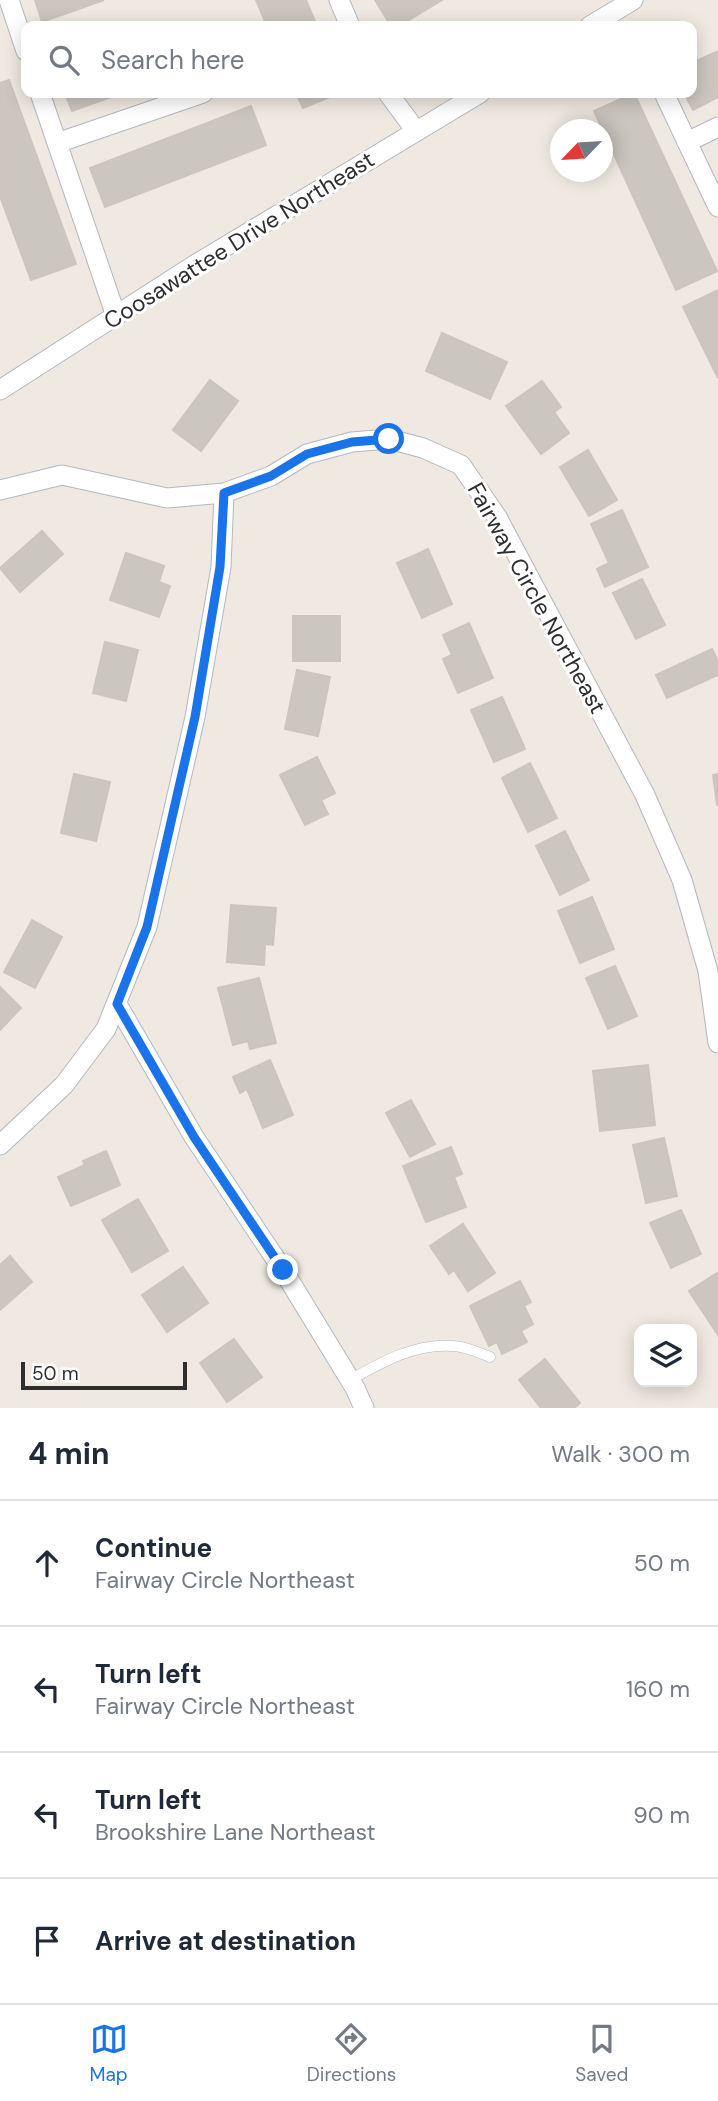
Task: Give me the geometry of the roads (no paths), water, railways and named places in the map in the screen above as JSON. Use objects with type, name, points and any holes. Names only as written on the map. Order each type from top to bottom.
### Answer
[{"type":"street","points":[[9,0],[21,36]]},
{"type":"street","points":[[339,0],[348,21]]},
{"type":"street","points":[[598,21],[633,0]]},
{"type":"street","points":[[42,98],[116,316]]},
{"type":"street","points":[[57,143],[188,98]]},
{"type":"street","points":[[392,98],[416,131]]},
{"type":"street","name":"Coosawattee Drive Northeast","points":[[0,390],[205,259],[472,98]]},
{"type":"street","points":[[666,98],[718,208]]},
{"type":"street","points":[[687,142],[718,127]]},
{"type":"street","name":"Fairway Circle Northeast","points":[[0,490],[62,475],[167,498],[224,493],[271,476],[307,454],[352,442],[389,439],[423,448],[461,465],[497,517],[645,795],[682,880],[708,971],[718,1043]]},
{"type":"street","points":[[0,1144],[64,1085],[106,1028],[147,927],[195,717],[220,567],[224,493]]},
{"type":"street","points":[[117,1004],[194,1137],[283,1270],[364,1408]]},
{"type":"lane","points":[[350,1380],[386,1360],[419,1348],[455,1345],[490,1357]]}]
